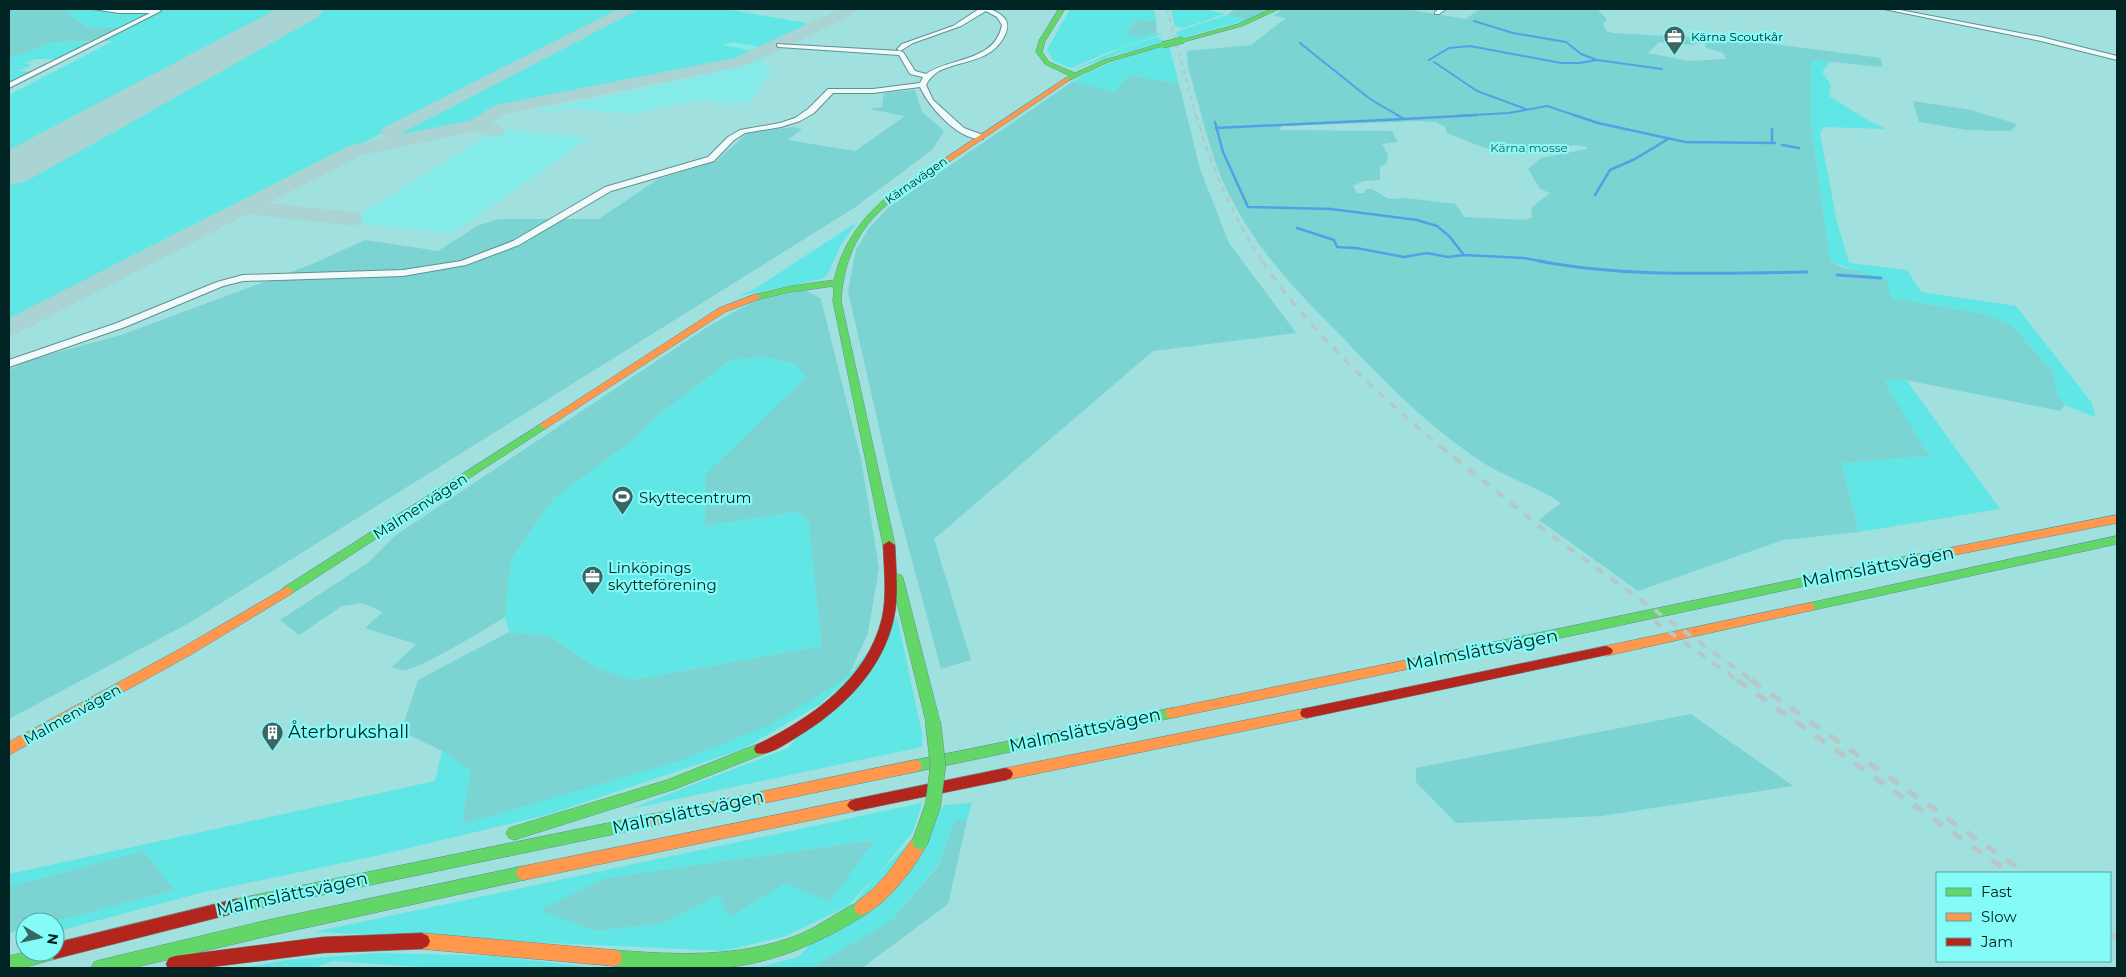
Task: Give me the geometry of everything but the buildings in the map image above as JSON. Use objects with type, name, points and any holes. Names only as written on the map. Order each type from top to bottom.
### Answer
[{"type":"main road","points":[[1062,9],[1042,41],[1039,52],[1047,63],[1074,75]]},
{"type":"main road","name":"Kärnavägen","points":[[889,545],[839,311],[835,283],[846,249],[871,214],[896,193],[1074,75],[1106,60],[1240,25],[1276,9]]},
{"type":"main road","name":"Malmenvägen","points":[[9,749],[185,652],[308,579],[722,310],[758,294],[796,287],[835,283]]},
{"type":"main road","name":"Malmslättsvägen","points":[[65,949],[210,912],[356,880],[1561,634],[1841,574],[2117,519]]},
{"type":"main road","name":"Malmslättsvägen","points":[[100,968],[394,900],[1587,655],[2117,540]]},
{"type":"main road","points":[[141,968],[334,944],[411,941],[683,962],[736,960],[783,949],[831,930],[864,907],[888,887],[907,866],[920,842],[933,805],[938,766],[933,722],[889,545]]},
{"type":"main road","points":[[506,836],[618,802],[720,767],[798,731],[826,710],[848,690],[864,670],[885,626],[890,580],[889,545]]},
{"type":"main road","points":[[356,880],[478,844]]},
{"type":"street","points":[[9,86],[158,11],[119,12],[96,9]]},
{"type":"street","points":[[900,49],[909,43],[956,27],[970,18],[976,11],[986,9],[1000,16],[1005,24],[993,50],[984,56],[942,68],[927,76],[922,85]]},
{"type":"street","points":[[1437,13],[1443,9]]},
{"type":"street","points":[[1887,9],[2041,40],[2117,58]]},
{"type":"street","points":[[779,45],[901,53],[912,74],[927,76]]},
{"type":"street","points":[[922,85],[930,101],[961,130],[980,137]]},
{"type":"street","points":[[9,364],[121,325],[220,284],[243,278],[402,273],[463,263],[516,243],[608,189],[710,159],[720,152],[730,140],[743,132],[779,126],[802,119],[816,108],[831,91],[873,91],[922,85]]},
{"type":"shaded area","points":[[63,9],[288,9],[9,158],[9,95],[113,41],[95,41],[119,28],[87,28]]},
{"type":"shaded area","points":[[321,9],[624,9],[9,324],[9,182]]},
{"type":"shaded area","points":[[635,9],[726,9],[806,23],[809,26],[765,48],[733,42],[723,45],[755,52],[732,62],[493,110],[463,126],[412,136],[398,134]]},
{"type":"shaded area","points":[[1070,9],[1154,9],[1156,21],[1133,20],[1135,22],[1130,27],[1129,35],[1162,34],[1109,52],[1071,68],[1053,61],[1047,50]]},
{"type":"shaded area","points":[[1171,9],[1205,9],[1225,14],[1184,28],[1175,26]]},
{"type":"shaded area","points":[[1227,15],[1248,20],[1178,39],[1176,32]]},
{"type":"shaded area","points":[[797,34],[805,36],[768,53],[761,65],[770,65],[770,71],[750,103],[717,103],[704,99],[631,114],[571,108],[541,114],[538,111],[703,76],[756,53],[723,45],[733,43],[765,48]]},
{"type":"shaded area","points":[[1157,37],[1166,42],[1116,55],[1072,70],[1122,48]]},
{"type":"shaded area","points":[[53,42],[94,42],[59,59],[35,59],[25,64],[32,65],[18,71],[34,72],[9,85],[9,59]]},
{"type":"shaded area","points":[[1169,45],[1179,84],[1129,75],[1115,92],[1072,82],[1107,64]]},
{"type":"shaded area","points":[[1814,60],[1830,62],[1822,72],[1831,85],[1829,96],[1869,121],[1886,129],[1824,127],[1820,133],[1837,222],[1849,263],[1907,270],[1921,292],[2016,306],[2092,403],[2095,417],[2065,405],[2057,394],[2053,372],[2011,325],[1985,314],[1891,298],[1855,271],[1830,261],[1811,126],[1811,63]]},
{"type":"shaded area","points":[[498,129],[589,138],[452,234],[348,222]]},
{"type":"shaded area","points":[[857,222],[840,246],[828,274],[822,279],[739,296],[755,289]]},
{"type":"shaded area","name":"Skyttecentrum","points":[[765,357],[793,363],[806,377],[759,425],[705,526],[795,512],[808,520],[822,646],[632,680],[597,668],[548,636],[509,632],[505,617],[511,559],[553,499],[633,440],[656,417],[730,360]]},
{"type":"shaded area","points":[[1906,380],[2000,509],[1859,532],[1842,463],[1929,456],[1883,381]]},
{"type":"shaded area","points":[[897,617],[922,733],[922,747],[630,809],[788,748]]},
{"type":"shaded area","points":[[848,677],[822,703],[743,749],[547,815],[371,857],[200,893],[65,929],[65,919],[175,890],[143,851],[9,887],[9,874],[435,781],[442,751],[471,770],[462,824]]},
{"type":"shaded area","points":[[922,803],[913,832],[854,903],[786,936],[724,951],[314,932]],"holes":[[[874,840],[786,883],[730,917],[718,895],[664,923],[594,931],[541,910],[605,878]]]},
{"type":"shaded area","points":[[972,803],[967,820],[955,820],[938,865],[891,921],[810,968],[755,968],[798,957],[945,805]]},
{"type":"shaded area","points":[[377,953],[494,956],[597,968],[434,968],[333,961],[315,968],[243,968],[287,960]]},
{"type":"green space","points":[[9,9],[63,9],[87,28],[120,28],[95,41],[53,42],[9,59]]},
{"type":"green space","points":[[1236,9],[1272,9],[1248,20],[1227,15]]},
{"type":"green space","name":"Kärna mosse","points":[[1282,9],[1404,9],[1466,19],[1479,9],[1597,9],[1607,19],[1603,24],[1606,31],[1613,33],[1702,38],[1701,44],[1695,43],[1694,45],[1659,42],[1648,53],[1689,61],[1726,59],[1723,53],[1705,47],[1707,35],[1881,58],[1882,67],[1814,60],[1811,63],[1811,126],[1830,261],[1841,267],[1887,279],[1891,298],[1985,314],[2011,325],[2053,372],[2057,394],[2065,405],[2060,411],[1906,380],[1884,381],[1929,456],[1842,463],[1859,532],[1783,540],[1638,591],[1539,520],[1561,503],[1481,461],[1444,434],[1410,405],[1298,291],[1255,239],[1232,200],[1218,168],[1188,67],[1187,51],[1251,45],[1286,18],[1274,16]],"holes":[[[1436,122],[1445,127],[1447,133],[1499,152],[1526,154],[1568,146],[1586,147],[1587,149],[1541,158],[1528,169],[1540,189],[1550,193],[1531,208],[1532,217],[1525,220],[1464,217],[1456,204],[1405,198],[1389,199],[1372,189],[1366,189],[1365,193],[1357,193],[1353,186],[1363,181],[1380,180],[1380,166],[1387,163],[1388,155],[1382,144],[1398,142],[1392,131],[1279,130],[1282,126]]]},
{"type":"green space","points":[[1132,20],[1156,21],[1157,33],[1141,37],[1129,35],[1130,27],[1135,23]]},
{"type":"green space","points":[[1129,75],[1179,84],[1200,169],[1229,243],[1296,333],[1153,351],[934,539],[971,660],[941,669],[893,489],[848,291],[856,250],[869,228],[889,207],[1072,82],[1115,92]]},
{"type":"green space","points":[[915,90],[922,112],[944,131],[932,150],[854,208],[189,623],[9,719],[9,370],[29,360],[121,335],[310,265],[365,240],[438,251],[479,225],[499,219],[599,219],[658,179],[717,161],[747,133],[793,127],[802,129],[788,140],[855,151],[905,116],[869,109],[882,107],[884,93]]},
{"type":"green space","points":[[1913,101],[1971,110],[2017,124],[2011,131],[1967,130],[1919,122]]},
{"type":"green space","points":[[806,290],[821,299],[861,459],[879,568],[868,633],[848,677],[770,725],[679,761],[462,824],[471,770],[442,751],[401,731],[418,680],[509,632],[548,636],[597,668],[632,680],[822,646],[808,520],[795,512],[705,526],[705,475],[806,377],[793,363],[765,357],[730,360],[656,417],[633,440],[553,499],[511,559],[505,617],[423,663],[403,670],[392,667],[416,644],[365,628],[383,612],[362,603],[342,606],[299,635],[280,620],[369,562],[396,535],[709,326],[754,301]]},
{"type":"green space","points":[[1691,714],[1793,786],[1602,816],[1456,823],[1416,782],[1416,768]]},
{"type":"green space","points":[[955,820],[967,820],[948,904],[862,968],[810,968],[891,921],[938,866]]},
{"type":"green space","points":[[875,840],[829,902],[786,883],[730,917],[718,895],[664,923],[594,931],[540,910],[605,878]]},
{"type":"green space","points":[[143,851],[175,890],[65,919],[65,912],[15,912],[15,932],[9,933],[9,887]]},
{"type":"waterway","points":[[1474,21],[1513,33],[1566,42],[1581,54],[1597,60]]},
{"type":"waterway","points":[[1300,43],[1370,99],[1399,116]]},
{"type":"waterway","points":[[1429,60],[1449,48],[1470,46],[1561,63],[1597,60]]},
{"type":"waterway","points":[[1597,60],[1662,69]]},
{"type":"waterway","points":[[1434,62],[1477,91],[1526,109]]},
{"type":"waterway","points":[[1455,116],[1509,113],[1547,106],[1598,123],[1685,142],[1772,143]]},
{"type":"waterway","points":[[1397,115],[1404,119]]},
{"type":"waterway","points":[[1404,119],[1477,115]]},
{"type":"waterway","points":[[1217,128],[1404,119]]},
{"type":"waterway","points":[[1215,122],[1217,128]]},
{"type":"waterway","points":[[1217,128],[1223,152],[1248,207],[1331,209],[1417,220],[1437,226],[1449,236],[1464,255]]},
{"type":"waterway","points":[[1772,129],[1772,143]]},
{"type":"waterway","points":[[1595,195],[1610,170],[1635,159],[1668,139]]},
{"type":"waterway","points":[[1782,145],[1799,148]]},
{"type":"waterway","points":[[1297,228],[1334,240],[1337,247],[1356,248],[1404,257],[1427,253],[1448,257],[1464,255]]},
{"type":"waterway","points":[[1464,255],[1524,258],[1546,262]]},
{"type":"waterway","points":[[1539,261],[1606,270],[1639,272],[1807,272]]},
{"type":"waterway","points":[[1837,275],[1881,278]]},
{"type":"taxiway","points":[[390,132],[629,9]]},
{"type":"taxiway","points":[[495,131],[482,126],[481,121],[500,110],[739,62],[822,25],[844,14],[848,9]]},
{"type":"taxiway","points":[[245,207],[356,150],[481,124]]},
{"type":"taxiway","points":[[9,328],[245,207]]},
{"type":"taxiway","points":[[245,207],[352,219]]},
{"type":"runway","points":[[9,170],[305,9]]},
{"type":"railway","points":[[1167,9],[1196,116]]},
{"type":"railway","points":[[1196,115],[1232,209],[1263,262]]},
{"type":"railway","points":[[1262,261],[1301,312],[1345,360],[1392,405],[1441,447]]},
{"type":"railway","points":[[1440,446],[1548,533],[1753,681]]},
{"type":"railway","points":[[1654,621],[1739,681]]},
{"type":"railway","points":[[1737,680],[2009,872]]},
{"type":"railway","points":[[1751,680],[2024,872]]},
{"type":"railway","points":[[2111,935],[2117,939]]},
{"type":"traffic: fast","points":[[1062,9],[1042,41],[1039,52],[1047,63],[1074,75]]},
{"type":"traffic: fast","points":[[1183,40],[1240,25],[1276,9]]},
{"type":"traffic: fast","points":[[1163,45],[1183,40]]},
{"type":"traffic: fast","points":[[1068,79],[1106,61],[1163,45]]},
{"type":"traffic: fast","points":[[889,545],[837,301],[841,268],[854,238],[874,213],[900,191]]},
{"type":"traffic: fast","points":[[756,297],[791,289],[835,283]]},
{"type":"traffic: fast","points":[[287,591],[544,425]]},
{"type":"traffic: fast","points":[[1809,607],[2117,540]]},
{"type":"traffic: fast","points":[[1490,648],[1909,560]]},
{"type":"traffic: fast","points":[[897,578],[933,722]]},
{"type":"traffic: fast","points":[[915,766],[1172,713]]},
{"type":"traffic: fast","points":[[920,842],[933,805],[938,766],[933,722]]},
{"type":"traffic: fast","points":[[514,833],[670,785],[761,749]]},
{"type":"traffic: fast","points":[[236,906],[653,820]]},
{"type":"traffic: fast","points":[[100,968],[268,928],[524,873]]},
{"type":"traffic: fast","points":[[614,958],[648,961],[713,961],[773,951],[803,941],[832,927],[862,908]]},
{"type":"traffic: fast","points":[[9,964],[16,962]]},
{"type":"traffic: slow","points":[[900,191],[1068,79]]},
{"type":"traffic: slow","points":[[544,425],[722,310],[756,297]]},
{"type":"traffic: slow","points":[[1909,560],[2117,519]]},
{"type":"traffic: slow","points":[[9,749],[185,652],[287,591]]},
{"type":"traffic: slow","points":[[1606,651],[1809,607]]},
{"type":"traffic: slow","points":[[1172,713],[1490,648]]},
{"type":"traffic: slow","points":[[1006,774],[1307,713]]},
{"type":"traffic: slow","points":[[653,820],[915,766]]},
{"type":"traffic: slow","points":[[524,873],[855,805]]},
{"type":"traffic: slow","points":[[862,908],[887,886],[920,842]]},
{"type":"traffic: slow","points":[[422,941],[614,958]]},
{"type":"traffic: jam","points":[[761,749],[802,727],[840,698],[870,661],[881,640],[888,618],[890,591],[889,545]]},
{"type":"traffic: jam","points":[[1307,713],[1606,651]]},
{"type":"traffic: jam","points":[[855,805],[1006,774]]},
{"type":"traffic: jam","points":[[65,949],[236,906]]},
{"type":"traffic: jam","points":[[175,964],[323,945],[422,941]]},
{"type":"place","name":"Kärna Scoutkår","points":[[1675,55]]},
{"type":"place","name":"Skyttecentrum","points":[[623,516]]},
{"type":"place","name":"Linköpings skytteförening","points":[[592,595]]},
{"type":"place","name":"Återbrukshall","points":[[272,751]]}]
